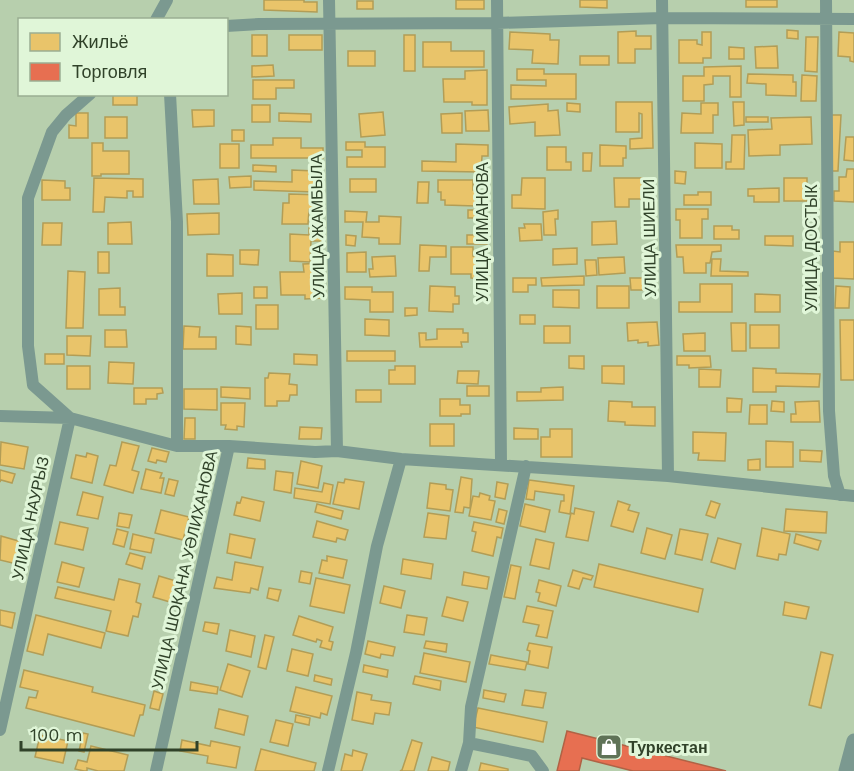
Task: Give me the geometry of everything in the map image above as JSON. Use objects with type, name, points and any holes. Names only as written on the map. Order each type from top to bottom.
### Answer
[{"type":"street","name":"УЛИЦА ЖАМБЫЛА","points":[[329,0],[337,451]]},
{"type":"street","name":"УЛИЦА ИМАНОВА","points":[[497,0],[501,464]]},
{"type":"street","name":"УЛИЦА ШИЕЛИ","points":[[662,0],[668,476]]},
{"type":"street","name":"УЛИЦА ДОСТЫК","points":[[826,0],[829,411],[834,476],[840,495]]},
{"type":"street","points":[[157,18],[167,1]]},
{"type":"street","points":[[167,1],[170,18]]},
{"type":"street","points":[[228,26],[497,23],[662,18],[854,19]]},
{"type":"street","points":[[70,418],[33,385],[28,346],[28,198],[52,132],[66,115],[88,96]]},
{"type":"street","points":[[170,96],[177,222],[177,446]]},
{"type":"street","points":[[0,416],[70,418],[177,446],[337,451],[401,459],[668,476],[854,496]]},
{"type":"street","name":"УЛИЦА НАУРЫЗ","points":[[1,722],[70,418]]},
{"type":"street","name":"УЛИЦА ШОҚАНА УӘЛИХАНОВА","points":[[156,771],[229,446]]},
{"type":"street","points":[[328,771],[356,653],[377,546],[401,459]]},
{"type":"street","points":[[461,771],[469,743],[471,707],[526,466]]},
{"type":"street","points":[[846,771],[854,741]]},
{"type":"street","points":[[469,743],[532,756],[543,771]]},
{"type":"building: Жильё","points":[[264,0],[317,2],[317,12],[264,10]]},
{"type":"building: Жильё","points":[[456,0],[484,0],[484,9],[456,9]]},
{"type":"building: Жильё","points":[[580,0],[607,0],[607,8],[580,7]]},
{"type":"building: Жильё","points":[[746,0],[777,0],[777,7],[746,7]]},
{"type":"building: Жильё","points":[[357,1],[373,1],[373,9],[357,9]]},
{"type":"building: Жильё","points":[[787,30],[798,31],[798,39],[787,38]]},
{"type":"building: Жильё","points":[[636,31],[636,36],[651,36],[651,49],[635,49],[635,63],[618,63],[618,32]]},
{"type":"building: Жильё","points":[[510,32],[550,34],[550,40],[559,40],[558,64],[532,63],[533,50],[509,49]]},
{"type":"building: Жильё","points":[[702,32],[711,32],[711,58],[703,58],[703,63],[679,63],[679,40],[697,40],[697,44],[702,45]]},
{"type":"building: Жильё","points":[[839,32],[854,33],[854,62],[850,61],[850,57],[838,56]]},
{"type":"building: Жильё","points":[[252,35],[267,35],[267,56],[252,56]]},
{"type":"building: Жильё","points":[[289,35],[322,35],[322,50],[289,50]]},
{"type":"building: Жильё","points":[[404,35],[415,35],[415,71],[404,71]]},
{"type":"building: Жильё","points":[[806,37],[818,37],[817,72],[805,71]]},
{"type":"building: Жильё","points":[[423,42],[451,42],[451,51],[484,51],[484,67],[423,67]]},
{"type":"building: Жильё","points":[[777,46],[778,68],[756,68],[755,47]]},
{"type":"building: Жильё","points":[[729,47],[744,48],[744,59],[729,59]]},
{"type":"building: Жильё","points":[[348,51],[375,51],[375,66],[348,66]]},
{"type":"building: Жильё","points":[[580,56],[609,56],[609,65],[580,65]]},
{"type":"building: Жильё","points":[[273,65],[274,76],[252,77],[252,66]]},
{"type":"building: Жильё","points":[[741,66],[741,97],[730,97],[730,76],[713,76],[713,84],[704,85],[704,101],[683,101],[683,76],[704,76],[704,67]]},
{"type":"building: Жильё","points":[[517,69],[544,69],[544,74],[576,74],[576,99],[511,99],[511,85],[546,86],[546,80],[517,80]]},
{"type":"building: Жильё","points":[[487,70],[487,105],[472,105],[472,102],[444,102],[443,79],[465,79],[465,71]]},
{"type":"building: Жильё","points":[[748,74],[793,75],[793,82],[796,82],[796,96],[766,95],[766,84],[747,83]]},
{"type":"building: Жильё","points":[[802,75],[817,76],[816,101],[801,101]]},
{"type":"building: Жильё","points":[[253,80],[294,80],[294,88],[276,88],[276,99],[253,99]]},
{"type":"building: Жильё","points":[[113,96],[137,96],[137,105],[113,105]]},
{"type":"building: Жильё","points":[[616,102],[652,102],[653,148],[630,149],[630,139],[642,138],[642,114],[639,113],[639,132],[616,132]]},
{"type":"building: Жильё","points":[[733,102],[744,102],[744,125],[734,126]]},
{"type":"building: Жильё","points":[[567,103],[580,104],[580,112],[567,111]]},
{"type":"building: Жильё","points":[[701,103],[718,103],[718,115],[713,115],[713,133],[681,133],[682,113],[701,114]]},
{"type":"building: Жильё","points":[[548,104],[548,111],[558,110],[560,135],[535,136],[535,122],[510,124],[509,107]]},
{"type":"building: Жильё","points":[[252,105],[270,105],[270,122],[252,122]]},
{"type":"building: Жильё","points":[[192,110],[214,110],[214,126],[193,127]]},
{"type":"building: Жильё","points":[[488,110],[489,131],[466,131],[465,111]]},
{"type":"building: Жильё","points":[[383,112],[385,135],[361,137],[359,114]]},
{"type":"building: Жильё","points":[[76,113],[88,113],[88,138],[69,138],[69,125],[76,126]]},
{"type":"building: Жильё","points":[[279,113],[311,114],[311,122],[279,121]]},
{"type":"building: Жильё","points":[[462,113],[462,133],[442,133],[441,114]]},
{"type":"building: Жильё","points":[[831,115],[841,115],[838,171],[831,171]]},
{"type":"building: Жильё","points":[[105,117],[127,117],[127,138],[105,138]]},
{"type":"building: Жильё","points":[[746,117],[768,117],[768,122],[746,122]]},
{"type":"building: Жильё","points":[[811,117],[812,144],[780,145],[780,155],[749,156],[748,130],[772,129],[771,118]]},
{"type":"building: Жильё","points":[[232,130],[244,130],[244,141],[232,141]]},
{"type":"building: Жильё","points":[[732,135],[745,135],[744,169],[726,169],[726,162],[731,162]]},
{"type":"building: Жильё","points":[[846,137],[854,137],[854,161],[844,160]]},
{"type":"building: Жильё","points":[[273,138],[301,138],[301,148],[323,148],[323,158],[251,158],[251,145],[273,145]]},
{"type":"building: Жильё","points":[[346,142],[365,142],[365,147],[385,147],[385,167],[347,167],[347,157],[362,157],[362,150],[346,150]]},
{"type":"building: Жильё","points":[[92,143],[103,143],[103,151],[129,151],[129,174],[92,176]]},
{"type":"building: Жильё","points":[[695,143],[722,144],[722,168],[695,168]]},
{"type":"building: Жильё","points":[[220,144],[239,144],[239,168],[220,168]]},
{"type":"building: Жильё","points":[[456,144],[488,145],[488,156],[482,156],[481,172],[422,171],[422,161],[456,162]]},
{"type":"building: Жильё","points":[[600,145],[626,146],[623,166],[600,166]]},
{"type":"building: Жильё","points":[[547,147],[566,147],[566,162],[571,162],[571,170],[547,170]]},
{"type":"building: Жильё","points":[[583,153],[592,153],[591,171],[583,171]]},
{"type":"building: Жильё","points":[[253,165],[276,166],[276,172],[253,171]]},
{"type":"building: Жильё","points":[[847,169],[854,169],[854,202],[834,201],[834,191],[839,191],[839,177],[846,177]]},
{"type":"building: Жильё","points":[[292,170],[315,171],[315,192],[254,190],[254,181],[292,182]]},
{"type":"building: Жильё","points":[[675,171],[686,172],[685,184],[675,183]]},
{"type":"building: Жильё","points":[[251,176],[251,187],[230,188],[229,177]]},
{"type":"building: Жильё","points":[[94,178],[143,179],[143,197],[133,197],[133,191],[127,191],[127,198],[105,197],[104,212],[93,212]]},
{"type":"building: Жильё","points":[[522,178],[545,178],[545,209],[512,208],[512,195],[521,195]]},
{"type":"building: Жильё","points":[[614,178],[642,178],[643,199],[629,199],[629,207],[615,207]]},
{"type":"building: Жильё","points":[[784,178],[807,178],[807,201],[784,201]]},
{"type":"building: Жильё","points":[[218,179],[219,204],[194,204],[193,180]]},
{"type":"building: Жильё","points":[[350,179],[376,179],[376,192],[350,192]]},
{"type":"building: Жильё","points":[[42,180],[65,181],[65,188],[70,188],[70,200],[42,200]]},
{"type":"building: Жильё","points":[[438,180],[473,180],[473,190],[476,190],[476,206],[445,205],[445,200],[441,200],[441,192],[438,192]]},
{"type":"building: Жильё","points":[[418,182],[429,182],[428,203],[417,203]]},
{"type":"building: Жильё","points":[[779,188],[779,202],[754,202],[754,196],[748,196],[748,189]]},
{"type":"building: Жильё","points":[[698,192],[711,192],[711,205],[684,205],[684,195],[698,195]]},
{"type":"building: Жильё","points":[[289,194],[322,195],[322,210],[309,210],[308,224],[282,224],[283,203],[289,203]]},
{"type":"building: Жильё","points":[[676,209],[708,209],[708,219],[702,219],[702,238],[680,238],[680,220],[676,220]]},
{"type":"building: Жильё","points":[[468,210],[486,210],[486,218],[468,218]]},
{"type":"building: Жильё","points":[[558,210],[558,219],[555,219],[556,235],[544,235],[543,212]]},
{"type":"building: Жильё","points":[[345,211],[367,212],[366,222],[379,222],[379,216],[401,217],[400,244],[379,244],[379,238],[362,237],[363,222],[345,222]]},
{"type":"building: Жильё","points":[[219,213],[219,234],[188,235],[187,214]]},
{"type":"building: Жильё","points":[[616,221],[617,244],[592,245],[592,222]]},
{"type":"building: Жильё","points":[[131,222],[132,244],[108,244],[108,223]]},
{"type":"building: Жильё","points":[[43,223],[62,223],[61,245],[42,245]]},
{"type":"building: Жильё","points":[[524,224],[541,224],[542,240],[520,241],[519,228],[525,228]]},
{"type":"building: Жильё","points":[[714,226],[732,226],[732,230],[739,230],[739,239],[714,239]]},
{"type":"building: Жильё","points":[[309,228],[323,228],[322,241],[311,241],[310,262],[290,261],[290,234],[309,235]]},
{"type":"building: Жильё","points":[[487,230],[487,244],[467,244],[467,235],[480,235],[480,231]]},
{"type":"building: Жильё","points":[[346,235],[356,236],[355,246],[346,245]]},
{"type":"building: Жильё","points":[[765,236],[793,236],[793,246],[765,245]]},
{"type":"building: Жильё","points":[[840,242],[854,242],[854,279],[832,278],[833,251],[840,252]]},
{"type":"building: Жильё","points":[[420,245],[446,246],[446,257],[430,257],[429,271],[419,271]]},
{"type":"building: Жильё","points":[[676,245],[721,245],[721,251],[712,252],[710,263],[706,263],[706,273],[684,273],[683,257],[677,257]]},
{"type":"building: Жильё","points":[[451,247],[473,247],[473,256],[489,257],[489,279],[471,278],[471,274],[451,274]]},
{"type":"building: Жильё","points":[[577,248],[577,264],[553,265],[553,249]]},
{"type":"building: Жильё","points":[[240,250],[259,250],[258,265],[240,264]]},
{"type":"building: Жильё","points":[[98,252],[109,252],[109,273],[98,273]]},
{"type":"building: Жильё","points":[[366,252],[366,272],[347,272],[347,253]]},
{"type":"building: Жильё","points":[[207,254],[233,255],[233,276],[207,276]]},
{"type":"building: Жильё","points":[[395,256],[396,276],[370,277],[369,269],[373,269],[372,257]]},
{"type":"building: Жильё","points":[[624,257],[625,273],[599,275],[598,258]]},
{"type":"building: Жильё","points":[[712,259],[721,259],[720,271],[748,272],[748,276],[711,276]]},
{"type":"building: Жильё","points":[[585,260],[596,260],[597,275],[586,276]]},
{"type":"building: Жильё","points":[[324,263],[324,298],[305,299],[305,295],[281,295],[280,272],[304,272],[303,264]]},
{"type":"building: Жильё","points":[[68,271],[85,272],[83,328],[66,328]]},
{"type":"building: Жильё","points":[[584,276],[584,285],[542,286],[541,278]]},
{"type":"building: Жильё","points":[[513,278],[536,278],[536,285],[528,285],[528,292],[513,292]]},
{"type":"building: Жильё","points":[[630,278],[656,278],[656,290],[631,290]]},
{"type":"building: Жильё","points":[[700,284],[732,284],[732,312],[679,312],[679,302],[700,302]]},
{"type":"building: Жильё","points":[[430,286],[455,287],[455,296],[459,296],[459,304],[453,304],[453,312],[429,311]]},
{"type":"building: Жильё","points":[[597,286],[629,286],[629,308],[597,308]]},
{"type":"building: Жильё","points":[[836,286],[850,287],[849,308],[835,308]]},
{"type":"building: Жильё","points":[[254,287],[267,287],[267,298],[254,298]]},
{"type":"building: Жильё","points":[[345,287],[372,287],[372,292],[393,292],[393,312],[370,312],[370,300],[345,299]]},
{"type":"building: Жильё","points":[[120,288],[120,307],[125,307],[125,315],[99,315],[99,289]]},
{"type":"building: Жильё","points":[[553,290],[579,290],[579,308],[553,307]]},
{"type":"building: Жильё","points":[[242,293],[242,314],[219,314],[218,294]]},
{"type":"building: Жильё","points":[[755,294],[780,295],[780,312],[755,312]]},
{"type":"building: Жильё","points":[[256,305],[278,305],[278,329],[256,329]]},
{"type":"building: Жильё","points":[[405,308],[417,308],[417,315],[405,316]]},
{"type":"building: Жильё","points":[[520,315],[535,315],[535,324],[520,324]]},
{"type":"building: Жильё","points":[[365,319],[389,320],[389,336],[365,335]]},
{"type":"building: Жильё","points":[[840,320],[854,320],[854,380],[841,380]]},
{"type":"building: Жильё","points":[[657,322],[659,345],[648,346],[648,342],[628,341],[627,323]]},
{"type":"building: Жильё","points":[[731,323],[746,323],[746,351],[732,351]]},
{"type":"building: Жильё","points":[[750,325],[779,325],[779,348],[750,348]]},
{"type":"building: Жильё","points":[[184,326],[200,327],[199,337],[216,337],[216,349],[183,349]]},
{"type":"building: Жильё","points":[[236,326],[251,327],[251,345],[236,344]]},
{"type":"building: Жильё","points":[[544,326],[570,326],[570,343],[544,343]]},
{"type":"building: Жильё","points":[[437,329],[463,329],[463,333],[468,333],[468,342],[461,342],[462,347],[420,347],[419,333],[426,333],[426,340],[437,339]]},
{"type":"building: Жильё","points":[[105,330],[126,330],[127,347],[105,347]]},
{"type":"building: Жильё","points":[[705,333],[705,351],[684,351],[683,334]]},
{"type":"building: Жильё","points":[[67,336],[91,336],[90,356],[67,355]]},
{"type":"building: Жильё","points":[[347,351],[395,351],[395,361],[347,361]]},
{"type":"building: Жильё","points":[[45,354],[64,354],[64,364],[45,364]]},
{"type":"building: Жильё","points":[[294,354],[317,355],[317,365],[294,364]]},
{"type":"building: Жильё","points":[[569,356],[584,356],[584,369],[569,368]]},
{"type":"building: Жильё","points":[[677,356],[710,356],[711,367],[689,368],[689,365],[677,365]]},
{"type":"building: Жильё","points":[[109,362],[134,363],[133,384],[108,383]]},
{"type":"building: Жильё","points":[[67,366],[90,366],[90,389],[67,389]]},
{"type":"building: Жильё","points":[[395,366],[415,366],[415,384],[389,384],[389,370],[395,370]]},
{"type":"building: Жильё","points":[[602,366],[624,366],[624,384],[602,383]]},
{"type":"building: Жильё","points":[[753,368],[776,369],[776,373],[820,374],[819,387],[776,386],[776,392],[753,392]]},
{"type":"building: Жильё","points":[[699,369],[721,370],[720,387],[699,387]]},
{"type":"building: Жильё","points":[[458,371],[479,371],[478,384],[457,383]]},
{"type":"building: Жильё","points":[[269,373],[290,374],[289,384],[297,385],[297,395],[290,395],[289,401],[277,401],[277,406],[265,406],[265,378],[268,378]]},
{"type":"building: Жильё","points":[[467,386],[489,386],[489,396],[467,396]]},
{"type":"building: Жильё","points":[[221,387],[250,388],[250,399],[221,397]]},
{"type":"building: Жильё","points":[[563,387],[563,400],[517,401],[517,392],[541,392],[541,388]]},
{"type":"building: Жильё","points":[[134,388],[162,388],[163,393],[157,394],[157,399],[146,399],[146,404],[134,404]]},
{"type":"building: Жильё","points":[[184,389],[217,389],[217,410],[184,409]]},
{"type":"building: Жильё","points":[[356,390],[381,390],[381,402],[356,402]]},
{"type":"building: Жильё","points":[[727,398],[742,399],[741,412],[727,412]]},
{"type":"building: Жильё","points":[[440,399],[460,399],[460,405],[470,405],[470,414],[440,416]]},
{"type":"building: Жильё","points":[[609,401],[632,402],[632,407],[655,407],[655,426],[625,425],[625,422],[608,421]]},
{"type":"building: Жильё","points":[[772,401],[784,402],[784,412],[771,411]]},
{"type":"building: Жильё","points":[[819,401],[820,422],[791,422],[791,414],[796,414],[795,402]]},
{"type":"building: Жильё","points":[[221,403],[245,403],[244,427],[237,426],[237,430],[225,429],[226,425],[221,425]]},
{"type":"building: Жильё","points":[[750,405],[767,405],[767,424],[749,424]]},
{"type":"building: Жильё","points":[[185,418],[195,418],[195,439],[184,439]]},
{"type":"building: Жильё","points":[[430,424],[454,424],[454,446],[430,446]]},
{"type":"building: Жильё","points":[[300,427],[322,428],[321,439],[299,439]]},
{"type":"building: Жильё","points":[[514,428],[538,429],[538,439],[514,439]]},
{"type":"building: Жильё","points":[[550,429],[572,429],[572,457],[541,457],[541,437],[550,437]]},
{"type":"building: Жильё","points":[[693,432],[726,433],[725,461],[698,460],[699,453],[693,453]]},
{"type":"building: Жильё","points":[[766,441],[793,442],[793,467],[766,467]]},
{"type":"building: Жильё","points":[[1,442],[28,447],[24,469],[0,465]]},
{"type":"building: Жильё","points":[[122,442],[139,446],[132,470],[139,472],[133,493],[104,485],[110,465],[116,466]]},
{"type":"building: Жильё","points":[[152,448],[169,452],[166,462],[148,461]]},
{"type":"building: Жильё","points":[[800,450],[822,451],[821,462],[800,461]]},
{"type":"building: Жильё","points":[[87,453],[98,456],[92,483],[71,478],[76,455],[86,457]]},
{"type":"building: Жильё","points":[[248,458],[265,460],[265,469],[247,468]]},
{"type":"building: Жильё","points":[[760,459],[760,470],[748,470],[748,460]]},
{"type":"building: Жильё","points":[[301,461],[322,466],[318,488],[297,484]]},
{"type":"building: Жильё","points":[[146,469],[162,473],[160,478],[164,478],[161,493],[141,489]]},
{"type":"building: Жильё","points":[[0,470],[15,474],[12,483],[1,480],[0,482]]},
{"type":"building: Жильё","points":[[276,471],[293,473],[291,493],[274,490]]},
{"type":"building: Жильё","points":[[461,477],[472,479],[470,508],[464,507],[463,513],[455,512]]},
{"type":"building: Жильё","points":[[169,479],[178,481],[174,496],[165,494]]},
{"type":"building: Жильё","points":[[345,479],[364,482],[359,509],[333,504],[338,482],[344,483]]},
{"type":"building: Жильё","points":[[529,480],[574,486],[570,514],[559,512],[564,495],[535,491],[534,500],[526,499]]},
{"type":"building: Жильё","points":[[497,482],[508,484],[505,499],[495,497]]},
{"type":"building: Жильё","points":[[324,483],[333,485],[330,504],[294,498],[295,488],[322,492]]},
{"type":"building: Жильё","points":[[430,483],[446,485],[446,489],[453,490],[450,511],[427,508]]},
{"type":"building: Жильё","points":[[83,492],[103,497],[98,519],[77,515]]},
{"type":"building: Жильё","points":[[480,493],[490,496],[489,500],[495,501],[491,520],[469,516],[473,496],[479,497]]},
{"type":"building: Жильё","points":[[242,497],[264,502],[260,521],[234,515],[237,502],[240,503]]},
{"type":"building: Жильё","points":[[618,501],[630,505],[628,510],[639,513],[633,532],[611,526]]},
{"type":"building: Жильё","points":[[711,501],[720,504],[715,518],[706,515]]},
{"type":"building: Жильё","points":[[317,504],[343,511],[341,519],[315,512]]},
{"type":"building: Жильё","points":[[525,504],[550,510],[545,532],[520,526]]},
{"type":"building: Жильё","points":[[575,508],[594,512],[588,541],[566,537],[571,513],[574,514]]},
{"type":"building: Жильё","points":[[499,509],[507,511],[504,524],[496,522]]},
{"type":"building: Жильё","points":[[786,509],[827,512],[826,533],[784,531]]},
{"type":"building: Жильё","points":[[161,510],[189,517],[183,540],[155,533]]},
{"type":"building: Жильё","points":[[119,513],[132,515],[129,528],[117,526]]},
{"type":"building: Жильё","points":[[428,513],[449,516],[446,539],[424,537]]},
{"type":"building: Жильё","points":[[317,521],[348,530],[345,540],[337,538],[336,542],[313,537]]},
{"type":"building: Жильё","points":[[60,522],[88,528],[83,550],[55,544]]},
{"type":"building: Жильё","points":[[474,522],[503,528],[501,538],[497,537],[493,556],[472,551],[476,532],[472,531]]},
{"type":"building: Жильё","points":[[647,528],[672,535],[665,559],[641,553]]},
{"type":"building: Жильё","points":[[762,528],[790,534],[786,555],[779,554],[778,560],[757,556]]},
{"type":"building: Жильё","points":[[117,529],[128,532],[124,547],[113,544]]},
{"type":"building: Жильё","points":[[680,529],[708,534],[702,560],[675,554]]},
{"type":"building: Жильё","points":[[133,534],[154,539],[151,553],[130,549]]},
{"type":"building: Жильё","points":[[230,534],[255,539],[251,558],[227,553]]},
{"type":"building: Жильё","points":[[796,534],[821,541],[818,550],[794,543]]},
{"type":"building: Жильё","points":[[1,536],[22,542],[23,537],[32,540],[25,570],[16,568],[17,564],[0,560]]},
{"type":"building: Жильё","points":[[718,538],[741,544],[735,569],[711,562]]},
{"type":"building: Жильё","points":[[536,539],[554,543],[549,569],[530,565]]},
{"type":"building: Жильё","points":[[130,553],[145,557],[142,569],[126,564]]},
{"type":"building: Жильё","points":[[327,556],[347,560],[343,578],[319,573],[322,560],[327,561]]},
{"type":"building: Жильё","points":[[403,559],[433,564],[431,579],[401,574]]},
{"type":"building: Жильё","points":[[62,562],[84,568],[79,587],[57,582]]},
{"type":"building: Жильё","points":[[235,562],[263,567],[258,590],[251,588],[250,593],[214,588],[217,577],[232,580]]},
{"type":"building: Жильё","points":[[599,564],[703,589],[698,612],[594,587]]},
{"type":"building: Жильё","points":[[511,565],[521,567],[515,599],[504,597]]},
{"type":"building: Жильё","points":[[573,570],[593,576],[591,580],[583,578],[579,589],[568,586]]},
{"type":"building: Жильё","points":[[301,571],[312,573],[310,584],[299,582]]},
{"type":"building: Жильё","points":[[464,572],[489,577],[487,589],[462,585]]},
{"type":"building: Жильё","points":[[159,576],[176,581],[170,602],[153,597]]},
{"type":"building: Жильё","points":[[316,578],[350,585],[344,613],[310,606]]},
{"type":"building: Жильё","points":[[119,579],[140,584],[136,602],[141,604],[138,617],[133,616],[128,636],[106,631],[111,611],[55,598],[58,587],[114,600]]},
{"type":"building: Жильё","points":[[539,580],[561,586],[556,606],[538,601],[540,593],[536,592]]},
{"type":"building: Жильё","points":[[384,586],[405,591],[401,608],[380,603]]},
{"type":"building: Жильё","points":[[269,588],[281,590],[278,601],[267,598]]},
{"type":"building: Жильё","points":[[447,597],[468,602],[463,621],[442,616]]},
{"type":"building: Жильё","points":[[785,602],[809,607],[806,619],[783,615]]},
{"type":"building: Жильё","points":[[527,606],[553,611],[547,638],[536,636],[539,625],[523,622]]},
{"type":"building: Жильё","points":[[0,610],[15,613],[12,628],[0,625]]},
{"type":"building: Жильё","points":[[36,615],[105,633],[101,648],[48,634],[43,655],[27,651]]},
{"type":"building: Жильё","points":[[407,615],[427,618],[424,635],[404,632]]},
{"type":"building: Жильё","points":[[299,616],[333,627],[329,641],[333,642],[331,650],[320,647],[322,641],[317,639],[316,642],[293,635]]},
{"type":"building: Жильё","points":[[205,622],[219,624],[217,634],[203,631]]},
{"type":"building: Жильё","points":[[230,630],[255,636],[251,657],[226,651]]},
{"type":"building: Жильё","points":[[265,635],[274,637],[266,669],[258,667]]},
{"type":"building: Жильё","points":[[368,641],[395,647],[393,656],[381,654],[380,658],[365,654]]},
{"type":"building: Жильё","points":[[426,641],[447,644],[446,652],[424,648]]},
{"type":"building: Жильё","points":[[529,643],[552,647],[548,668],[528,664]]},
{"type":"building: Жильё","points":[[292,649],[313,654],[308,676],[287,671]]},
{"type":"building: Жильё","points":[[821,652],[833,655],[821,708],[809,705]]},
{"type":"building: Жильё","points":[[424,653],[470,662],[466,682],[420,673]]},
{"type":"building: Жильё","points":[[491,655],[527,662],[525,670],[489,664]]},
{"type":"building: Жильё","points":[[228,664],[250,671],[242,697],[220,690]]},
{"type":"building: Жильё","points":[[364,665],[388,670],[387,677],[363,672]]},
{"type":"building: Жильё","points":[[24,670],[93,687],[92,692],[145,705],[134,736],[26,708],[29,697],[36,698],[38,691],[20,687]]},
{"type":"building: Жильё","points":[[315,675],[332,679],[331,685],[314,681]]},
{"type":"building: Жильё","points":[[415,676],[441,681],[440,690],[413,684]]},
{"type":"building: Жильё","points":[[191,682],[218,687],[217,694],[190,690]]},
{"type":"building: Жильё","points":[[296,687],[332,696],[327,715],[321,713],[320,718],[290,711]]},
{"type":"building: Жильё","points":[[484,690],[506,694],[504,702],[483,698]]},
{"type":"building: Жильё","points":[[525,690],[546,693],[543,708],[522,705]]},
{"type":"building: Жильё","points":[[154,691],[163,694],[159,710],[150,708]]},
{"type":"building: Жильё","points":[[357,692],[372,695],[371,700],[391,703],[389,715],[375,713],[373,724],[352,720]]},
{"type":"building: Жильё","points":[[478,708],[547,722],[543,742],[473,727]]},
{"type":"building: Жильё","points":[[219,709],[248,716],[244,735],[215,728]]},
{"type":"building: Жильё","points":[[296,715],[310,718],[309,725],[295,722]]},
{"type":"building: Жильё","points":[[276,720],[293,724],[288,746],[270,742]]},
{"type":"building: Жильё","points":[[83,733],[88,734],[84,752],[79,751]]},
{"type":"building: Жильё","points":[[40,735],[68,741],[63,763],[35,757]]},
{"type":"building: Жильё","points":[[182,740],[210,746],[211,741],[240,747],[236,768],[207,763],[208,756],[180,751]]},
{"type":"building: Жильё","points":[[412,740],[422,743],[414,771],[400,771],[402,770]]},
{"type":"building: Жильё","points":[[91,746],[128,755],[124,771],[75,769],[78,760],[87,762]]},
{"type":"building: Жильё","points":[[261,749],[316,763],[314,771],[255,771]]},
{"type":"building: Жильё","points":[[353,750],[367,754],[362,771],[341,771],[345,754],[352,756]]},
{"type":"building: Жильё","points":[[432,757],[450,762],[448,771],[428,771]]},
{"type":"building: Жильё","points":[[481,763],[508,769],[508,771],[479,771]]},
{"type":"building: Торговля","name":"Туркестан","points":[[567,731],[726,771],[633,771],[582,758],[579,771],[557,771]]},
{"type":"place","name":"Туркестан","points":[[609,747]]}]
